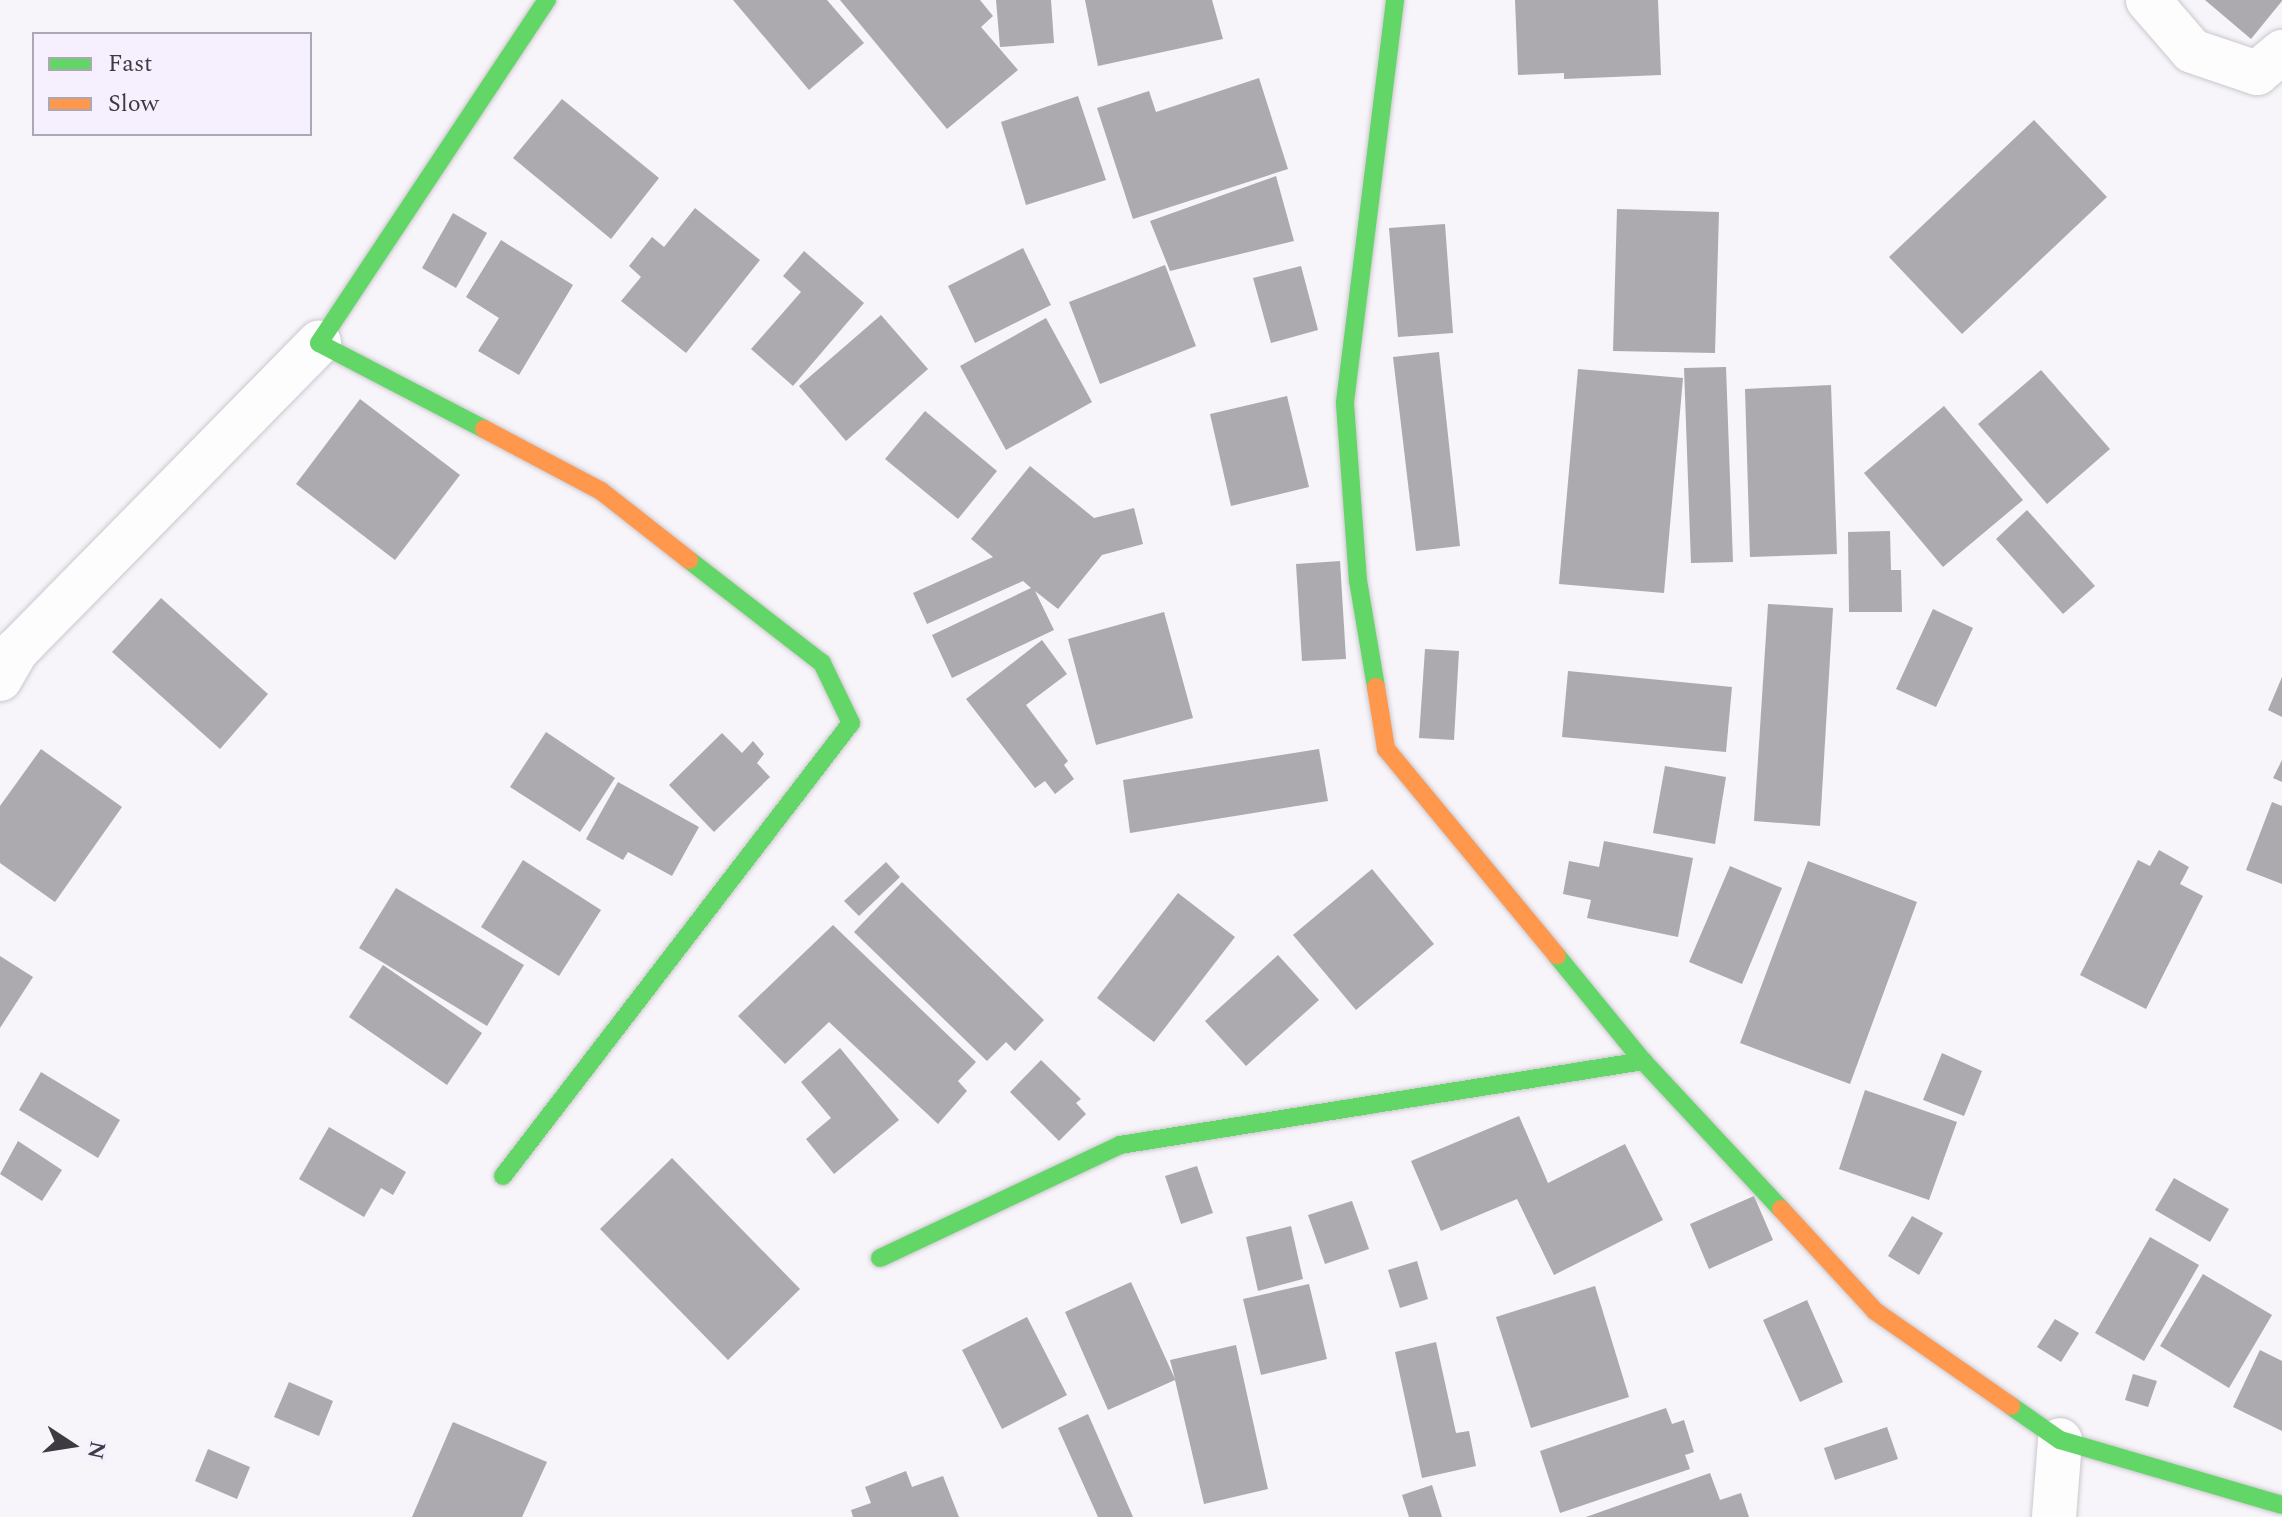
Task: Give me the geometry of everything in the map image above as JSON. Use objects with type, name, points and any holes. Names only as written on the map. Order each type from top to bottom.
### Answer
[{"type":"street","points":[[0,679],[17,650],[319,343],[547,0]]},
{"type":"street","points":[[1395,0],[1345,402],[1358,581],[1386,749],[1643,1061],[1875,1311],[2060,1440],[2282,1505]]},
{"type":"street","points":[[2148,0],[2192,51],[2257,73],[2282,52]]},
{"type":"street","points":[[319,343],[601,491],[822,663],[851,723],[503,1176]]},
{"type":"street","points":[[880,1258],[1120,1145],[1643,1061]]},
{"type":"street","points":[[2054,1517],[2060,1440]]},
{"type":"building","points":[[733,0],[827,0],[864,43],[809,90]]},
{"type":"building","points":[[840,0],[980,0],[993,16],[981,27],[1018,70],[947,129]]},
{"type":"building","points":[[996,0],[1051,0],[1054,43],[1000,47]]},
{"type":"building","points":[[1085,0],[1212,0],[1223,39],[1098,66]]},
{"type":"building","points":[[1515,0],[1658,0],[1661,75],[1564,79],[1564,73],[1518,75]]},
{"type":"building","points":[[2205,0],[2282,0],[2282,1],[2251,39]]},
{"type":"building","points":[[1259,78],[1288,169],[1133,219],[1097,108],[1149,91],[1156,112]]},
{"type":"building","points":[[1078,96],[1106,180],[1026,205],[1001,122]]},
{"type":"building","points":[[562,99],[659,178],[611,239],[513,158]]},
{"type":"building","points":[[2034,120],[2107,197],[1962,334],[1889,257]]},
{"type":"building","points":[[1276,176],[1294,241],[1170,271],[1150,221]]},
{"type":"building","points":[[695,208],[760,260],[686,353],[621,301],[641,277],[629,266],[652,237],[664,247]]},
{"type":"building","points":[[1617,209],[1719,212],[1715,353],[1613,351]]},
{"type":"building","points":[[453,213],[487,233],[456,288],[422,268]]},
{"type":"building","points":[[1445,224],[1453,333],[1398,337],[1389,228]]},
{"type":"building","points":[[501,240],[573,285],[519,375],[478,351],[499,318],[466,297]]},
{"type":"building","points":[[1023,248],[1051,305],[975,343],[948,286]]},
{"type":"building","points":[[804,251],[864,303],[793,386],[751,349],[801,292],[783,276]]},
{"type":"building","points":[[1165,265],[1196,346],[1100,384],[1069,302]]},
{"type":"building","points":[[1301,266],[1318,330],[1271,343],[1253,278]]},
{"type":"building","points":[[881,315],[928,369],[846,441],[799,386]]},
{"type":"building","points":[[1046,318],[1092,402],[1006,450],[960,366]]},
{"type":"building","points":[[1439,352],[1460,546],[1416,551],[1393,357]]},
{"type":"building","points":[[1726,367],[1733,562],[1691,563],[1684,368]]},
{"type":"building","points":[[1578,369],[1683,378],[1664,593],[1559,584]]},
{"type":"building","points":[[2041,370],[2110,449],[2047,504],[1978,424]]},
{"type":"building","points":[[1831,385],[1837,554],[1750,557],[1745,389]]},
{"type":"building","points":[[1287,396],[1309,487],[1231,506],[1210,414]]},
{"type":"building","points":[[360,399],[460,475],[395,560],[296,484]]},
{"type":"building","points":[[1944,406],[2023,500],[1943,567],[1864,473]]},
{"type":"building","points":[[925,411],[997,471],[958,519],[885,459]]},
{"type":"building","points":[[1030,466],[1094,518],[1134,508],[1143,544],[1102,555],[1058,609],[1035,591],[1054,630],[952,678],[932,635],[1031,588],[1023,581],[927,624],[913,593],[993,557],[971,539]]},
{"type":"building","points":[[2027,510],[2095,586],[2063,614],[1996,539]]},
{"type":"building","points":[[1890,531],[1891,570],[1901,570],[1902,612],[1849,612],[1848,532]]},
{"type":"building","points":[[1340,561],[1346,659],[1302,661],[1296,564]]},
{"type":"building","points":[[161,598],[268,694],[220,749],[112,652]]},
{"type":"building","points":[[1768,604],[1833,608],[1820,826],[1754,821]]},
{"type":"building","points":[[1933,609],[1973,628],[1936,707],[1896,689]]},
{"type":"building","points":[[1164,612],[1193,718],[1096,745],[1068,639]]},
{"type":"building","points":[[1042,640],[1067,674],[1026,705],[1068,761],[1064,765],[1074,779],[1055,794],[1045,781],[1035,788],[966,699]]},
{"type":"building","points":[[1425,649],[1459,651],[1454,740],[1419,738]]},
{"type":"building","points":[[1568,671],[1732,687],[1726,752],[1562,737]]},
{"type":"building","points":[[2282,677],[2282,717],[2268,710]]},
{"type":"building","points":[[546,732],[615,778],[580,832],[510,787]]},
{"type":"building","points":[[722,733],[742,753],[753,741],[764,754],[757,763],[770,777],[714,832],[669,785]]},
{"type":"building","points":[[41,749],[122,807],[55,902],[0,863],[0,806]]},
{"type":"building","points":[[1319,749],[1328,801],[1130,833],[1123,780]]},
{"type":"building","points":[[2282,760],[2282,782],[2273,778]]},
{"type":"building","points":[[1665,766],[1726,777],[1715,844],[1653,833]]},
{"type":"building","points":[[618,782],[699,827],[672,876],[628,852],[623,860],[586,839]]},
{"type":"building","points":[[2272,802],[2282,806],[2282,884],[2246,870]]},
{"type":"building","points":[[1604,841],[1693,858],[1678,937],[1587,918],[1591,900],[1563,894],[1569,861],[1599,867]]},
{"type":"building","points":[[2159,850],[2189,867],[2180,884],[2203,896],[2146,1009],[2080,975],[2138,860],[2150,866]]},
{"type":"building","points":[[523,860],[601,910],[559,976],[481,927]]},
{"type":"building","points":[[1808,861],[1917,902],[1850,1084],[1740,1043]]},
{"type":"building","points":[[886,862],[900,877],[859,916],[844,901]]},
{"type":"building","points":[[1730,866],[1782,888],[1742,984],[1689,962]]},
{"type":"building","points":[[1372,869],[1434,944],[1356,1010],[1293,935]]},
{"type":"building","points":[[902,882],[1044,1020],[1015,1051],[1006,1042],[987,1061],[854,932]]},
{"type":"building","points":[[396,888],[524,965],[487,1026],[359,948]]},
{"type":"building","points":[[1178,893],[1235,937],[1154,1042],[1097,998]]},
{"type":"building","points":[[833,925],[976,1062],[958,1081],[967,1091],[938,1124],[829,1022],[785,1064],[738,1016]]},
{"type":"building","points":[[1278,955],[1319,1000],[1246,1066],[1205,1021]]},
{"type":"building","points":[[0,956],[33,977],[0,1028]]},
{"type":"building","points":[[383,965],[482,1033],[447,1085],[349,1017]]},
{"type":"building","points":[[840,1048],[899,1120],[834,1174],[806,1139],[831,1118],[801,1082]]},
{"type":"building","points":[[1942,1053],[1982,1071],[1964,1116],[1923,1100]]},
{"type":"building","points":[[1041,1060],[1081,1099],[1076,1103],[1086,1114],[1059,1141],[1010,1092]]},
{"type":"building","points":[[41,1072],[120,1120],[98,1158],[19,1110]]},
{"type":"building","points":[[1865,1090],[1957,1122],[1929,1200],[1839,1169]]},
{"type":"building","points":[[1519,1116],[1548,1183],[1625,1144],[1663,1220],[1554,1275],[1517,1199],[1441,1231],[1411,1161]]},
{"type":"building","points":[[329,1127],[406,1172],[393,1195],[381,1188],[364,1217],[299,1179]]},
{"type":"building","points":[[18,1141],[62,1170],[42,1201],[0,1174]]},
{"type":"building","points":[[672,1158],[800,1289],[728,1360],[600,1229]]},
{"type":"building","points":[[1197,1166],[1213,1213],[1181,1224],[1165,1176]]},
{"type":"building","points":[[2174,1178],[2229,1209],[2210,1242],[2155,1210]]},
{"type":"building","points":[[1754,1196],[1773,1240],[1709,1269],[1690,1224]]},
{"type":"building","points":[[1352,1201],[1369,1249],[1325,1264],[1308,1215]]},
{"type":"building","points":[[1912,1216],[1943,1233],[1919,1275],[1888,1256]]},
{"type":"building","points":[[1291,1226],[1303,1279],[1258,1291],[1246,1237]]},
{"type":"building","points":[[2150,1237],[2199,1265],[2144,1361],[2095,1333]]},
{"type":"building","points":[[1417,1261],[1428,1299],[1400,1308],[1388,1270]]},
{"type":"building","points":[[2203,1274],[2272,1315],[2229,1388],[2160,1346]]},
{"type":"building","points":[[1131,1282],[1175,1379],[1170,1360],[1236,1345],[1268,1489],[1204,1504],[1175,1380],[1108,1410],[1065,1312]]},
{"type":"building","points":[[1309,1284],[1327,1359],[1261,1375],[1243,1299]]},
{"type":"building","points":[[1595,1286],[1629,1397],[1531,1428],[1496,1317]]},
{"type":"building","points":[[1807,1300],[1843,1382],[1800,1402],[1763,1320]]},
{"type":"building","points":[[1027,1317],[1067,1395],[1002,1429],[962,1350]]},
{"type":"building","points":[[2055,1319],[2079,1333],[2061,1362],[2037,1347]]},
{"type":"building","points":[[1436,1342],[1456,1433],[1469,1431],[1476,1466],[1422,1478],[1395,1352]]},
{"type":"building","points":[[2260,1350],[2282,1361],[2282,1431],[2233,1407]]},
{"type":"building","points":[[2133,1374],[2157,1381],[2148,1407],[2125,1400]]},
{"type":"building","points":[[289,1382],[333,1401],[319,1436],[274,1417]]},
{"type":"building","points":[[1666,1408],[1672,1424],[1684,1420],[1694,1452],[1685,1455],[1690,1469],[1560,1513],[1540,1451]]},
{"type":"building","points":[[1088,1414],[1133,1517],[1098,1517],[1058,1428]]},
{"type":"building","points":[[453,1422],[547,1462],[522,1517],[412,1517]]},
{"type":"building","points":[[1887,1427],[1898,1459],[1835,1480],[1824,1448]]},
{"type":"building","points":[[208,1449],[250,1467],[237,1499],[195,1481]]},
{"type":"building","points":[[906,1471],[912,1487],[943,1476],[959,1517],[853,1517],[851,1510],[871,1503],[865,1487]]},
{"type":"building","points":[[1710,1473],[1720,1500],[1741,1493],[1749,1517],[1586,1517]]},
{"type":"building","points":[[1432,1485],[1442,1517],[1409,1517],[1402,1495]]},
{"type":"traffic: fast","points":[[484,429],[319,343],[547,0]]},
{"type":"traffic: fast","points":[[1376,687],[1358,581],[1345,402],[1395,0]]},
{"type":"traffic: fast","points":[[503,1176],[851,723],[822,663],[689,560]]},
{"type":"traffic: fast","points":[[1557,956],[1643,1061]]},
{"type":"traffic: fast","points":[[880,1258],[1120,1145],[1643,1061],[1781,1209]]},
{"type":"traffic: fast","points":[[2011,1406],[2060,1440],[2282,1505]]},
{"type":"traffic: slow","points":[[484,429],[601,491],[689,560]]},
{"type":"traffic: slow","points":[[1376,687],[1386,749],[1557,956]]},
{"type":"traffic: slow","points":[[1781,1209],[1875,1311],[2011,1406]]}]
